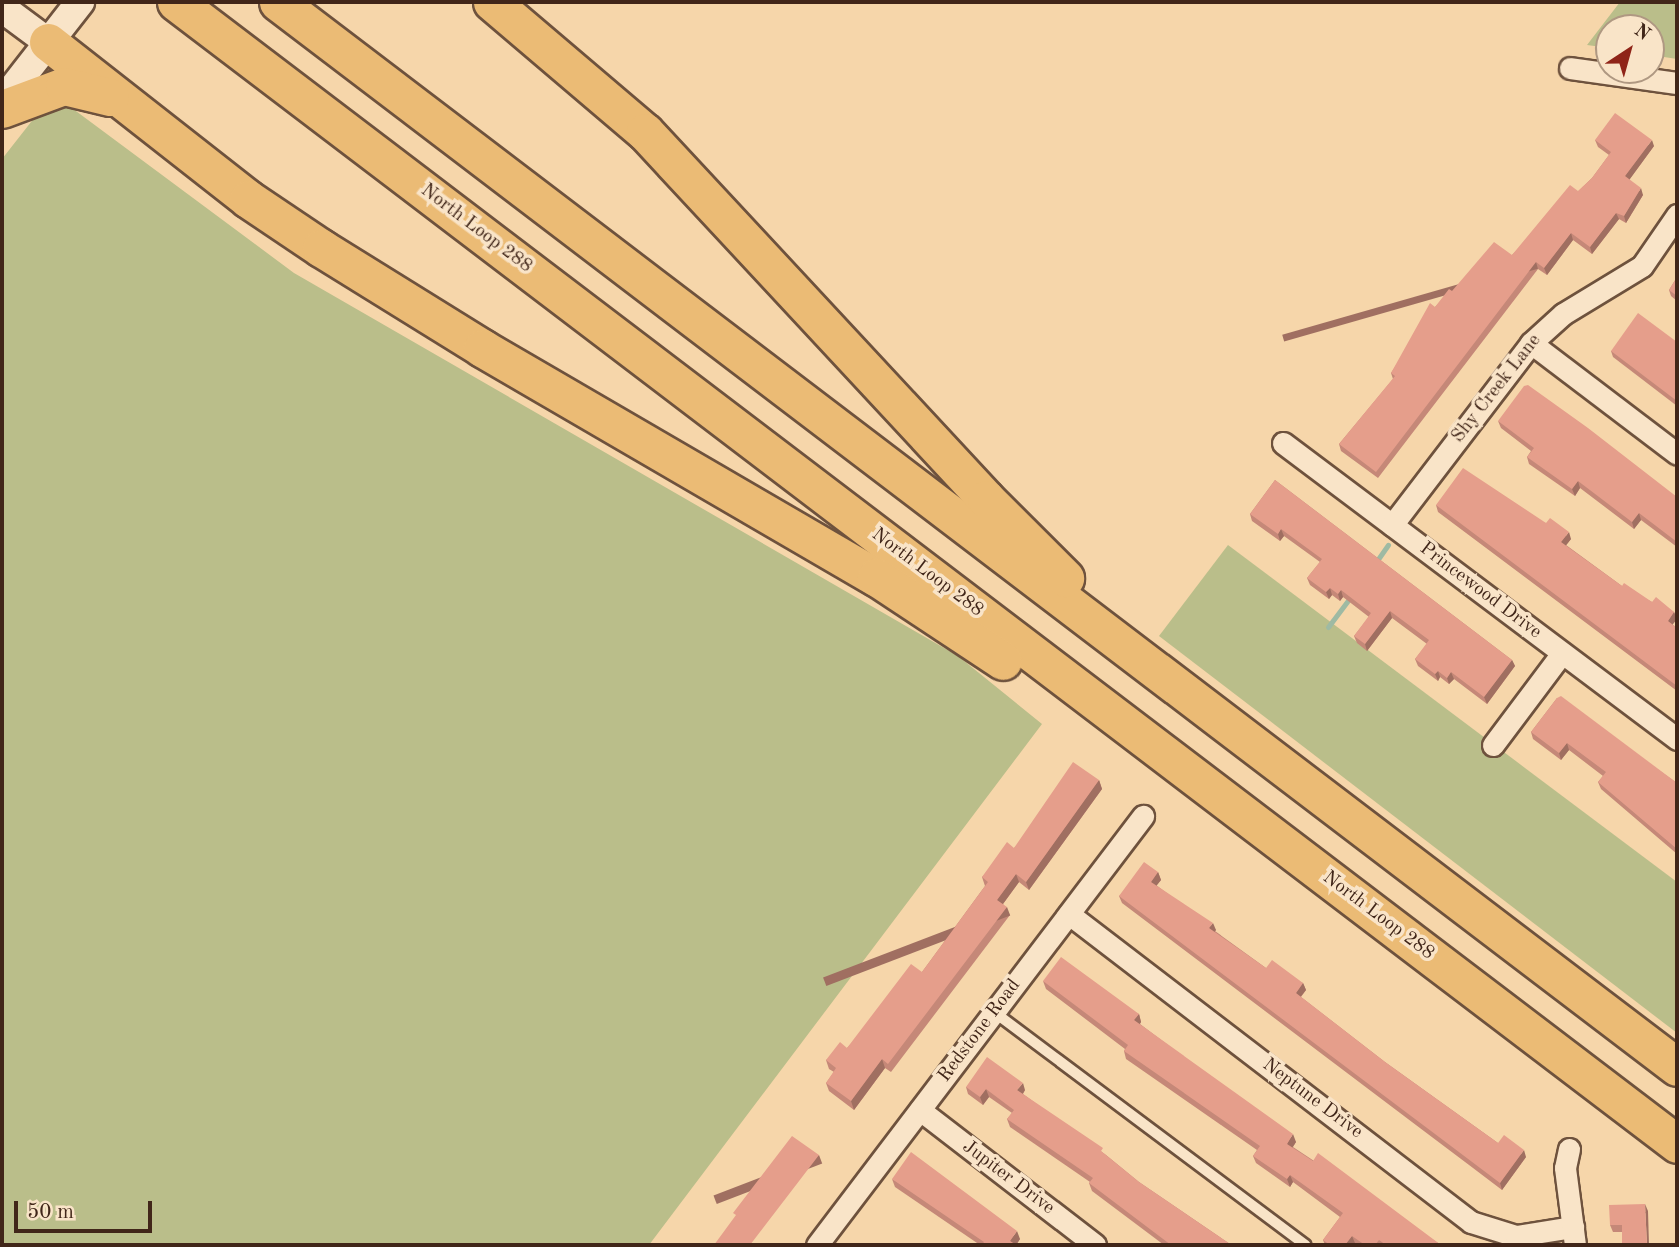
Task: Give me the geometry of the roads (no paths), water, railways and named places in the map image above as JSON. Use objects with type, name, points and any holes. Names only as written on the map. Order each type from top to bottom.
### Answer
[{"type":"highway","points":[[278,2],[1677,1068]]},
{"type":"highway","points":[[492,2],[645,132],[1033,547],[1248,742]]},
{"type":"highway","name":"North Loop 288","points":[[188,11],[1677,1144]]},
{"type":"highway","points":[[48,42],[125,103],[321,248],[930,610],[1264,848],[1385,922]]},
{"type":"highway","points":[[2,109],[64,86],[125,103]]},
{"type":"main road","points":[[2,102],[80,2]]},
{"type":"main road","points":[[2,8],[48,42]]},
{"type":"street","points":[[1570,68],[1677,83]]},
{"type":"street","name":"Shy Creek Lane","points":[[1392,525],[1531,343],[1563,314],[1642,265],[1677,215]]},
{"type":"street","points":[[1531,343],[1677,454]]},
{"type":"street","name":"Princewood Drive","points":[[1283,443],[1677,739]]},
{"type":"street","points":[[1493,745],[1562,653]]},
{"type":"street","name":"Redstone Road","points":[[817,1245],[1143,816]]},
{"type":"street","name":"Neptune Drive","points":[[1069,914],[1471,1222],[1516,1236],[1574,1236]]},
{"type":"street","name":"Jupiter Drive","points":[[920,1110],[1095,1245]]},
{"type":"street","points":[[1569,1149],[1565,1168],[1574,1236]]},
{"type":"lane","points":[[994,1012],[1305,1245]]},
{"type":"waterway","points":[[1376,562],[1388,545]]},
{"type":"waterway","points":[[1328,627],[1351,596]]}]
